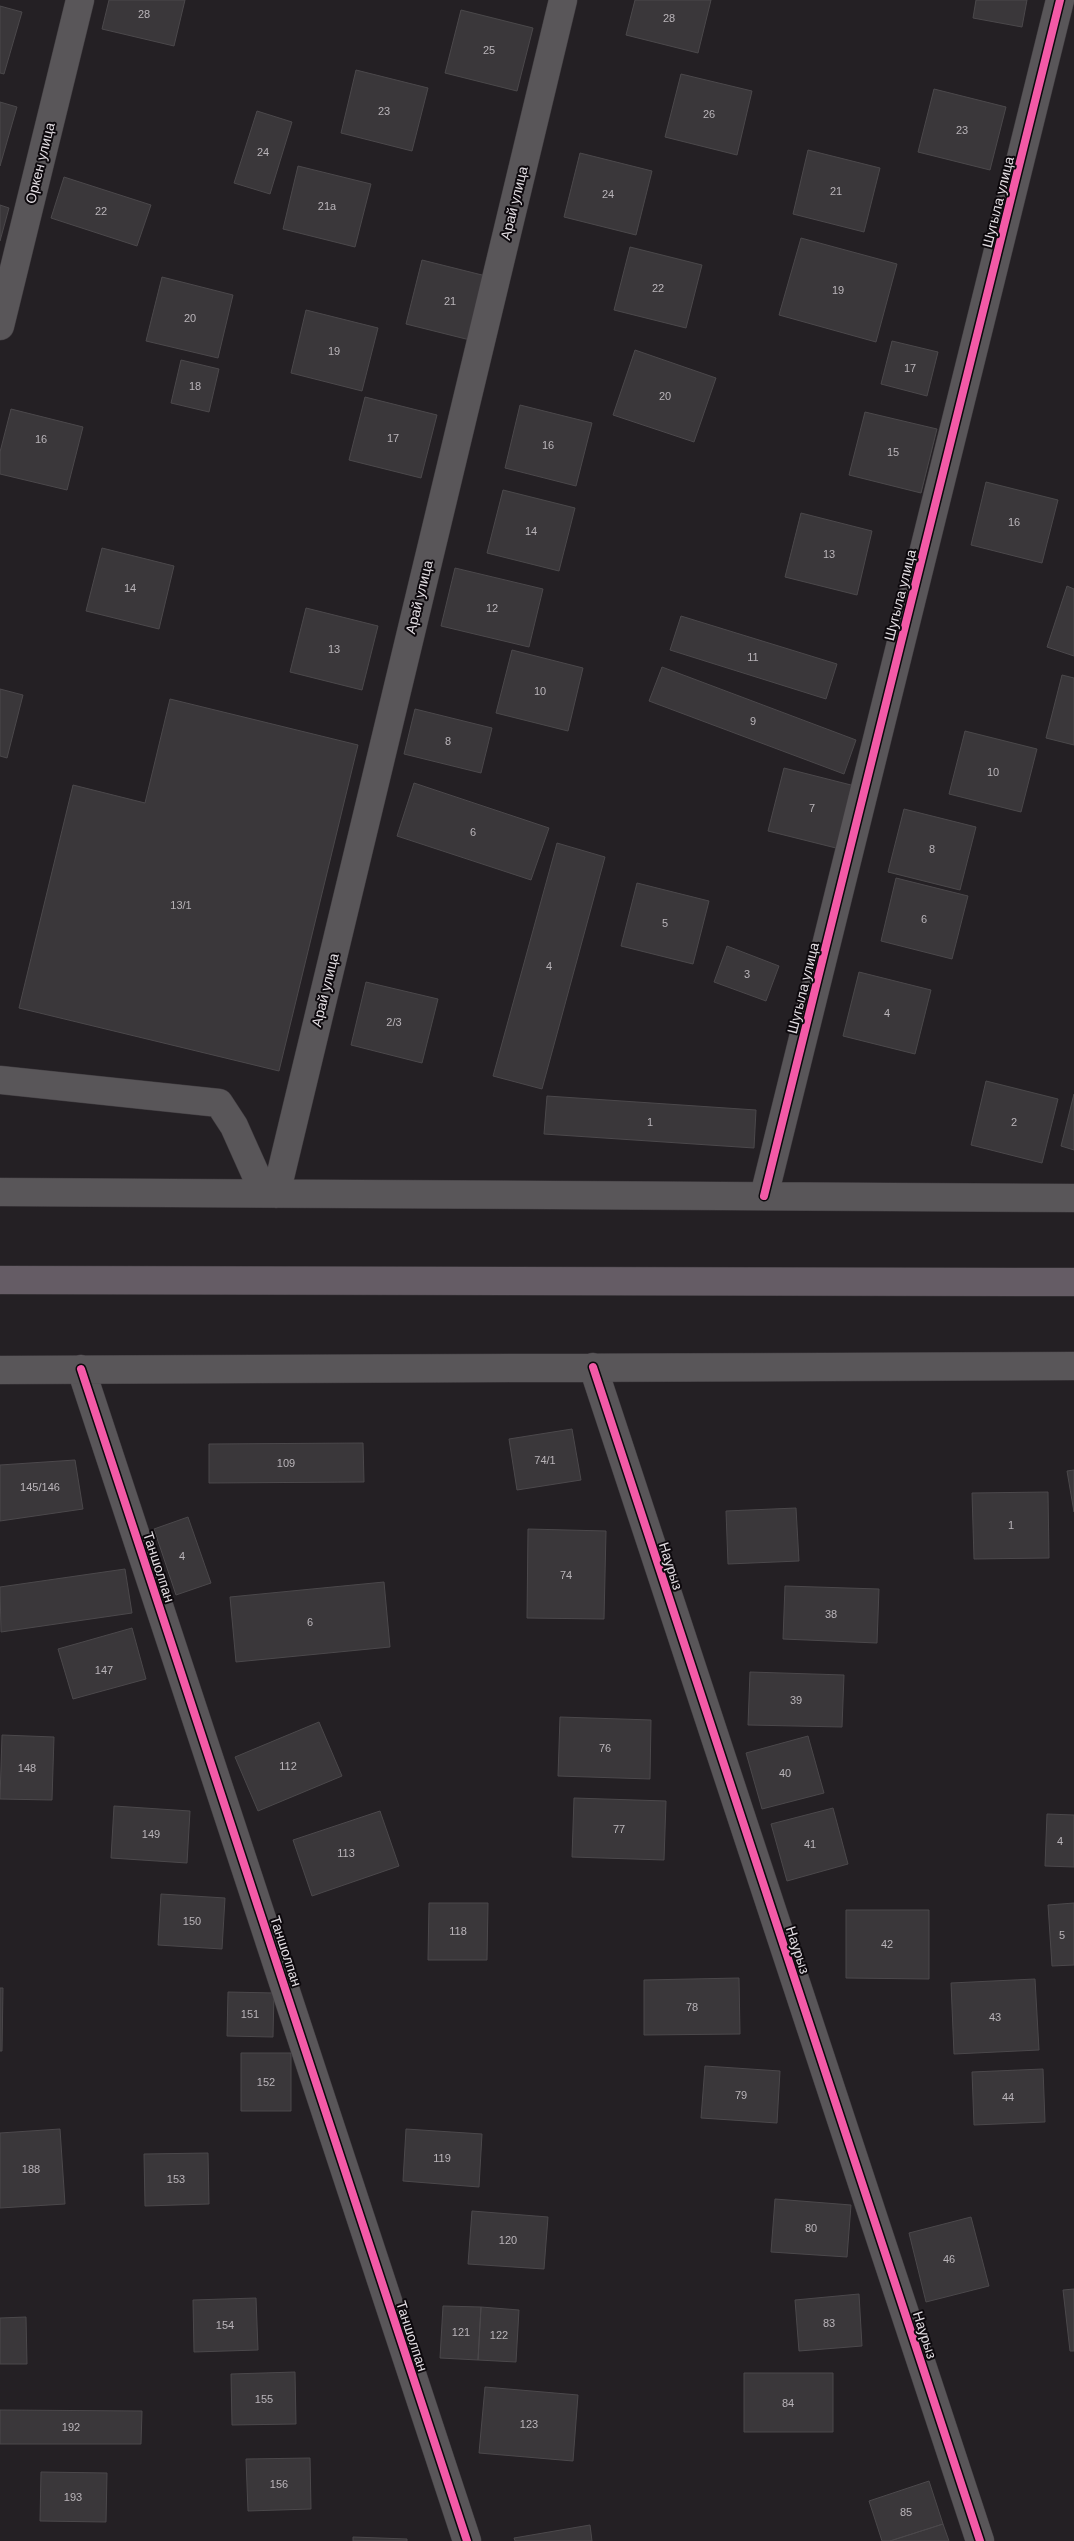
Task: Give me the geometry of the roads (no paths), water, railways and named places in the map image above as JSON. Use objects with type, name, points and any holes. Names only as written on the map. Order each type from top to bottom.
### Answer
[{"type":"main road","points":[[0,1280],[1074,1282]]},
{"type":"street","name":"Оркен улица","points":[[0,326],[80,0]]},
{"type":"street","name":"Арай улица","points":[[270,1193],[564,0]]},
{"type":"street","name":"Шугыла улица","points":[[764,1196],[1060,0]]},
{"type":"street","points":[[0,1080],[219,1104],[234,1126],[270,1193]]},
{"type":"street","points":[[0,1192],[1074,1198]]},
{"type":"street","points":[[0,1370],[1074,1366]]},
{"type":"street","name":"Наурыз","points":[[593,1368],[980,2541]]},
{"type":"street","name":"Таншолпан","points":[[81,1369],[467,2541]]}]
